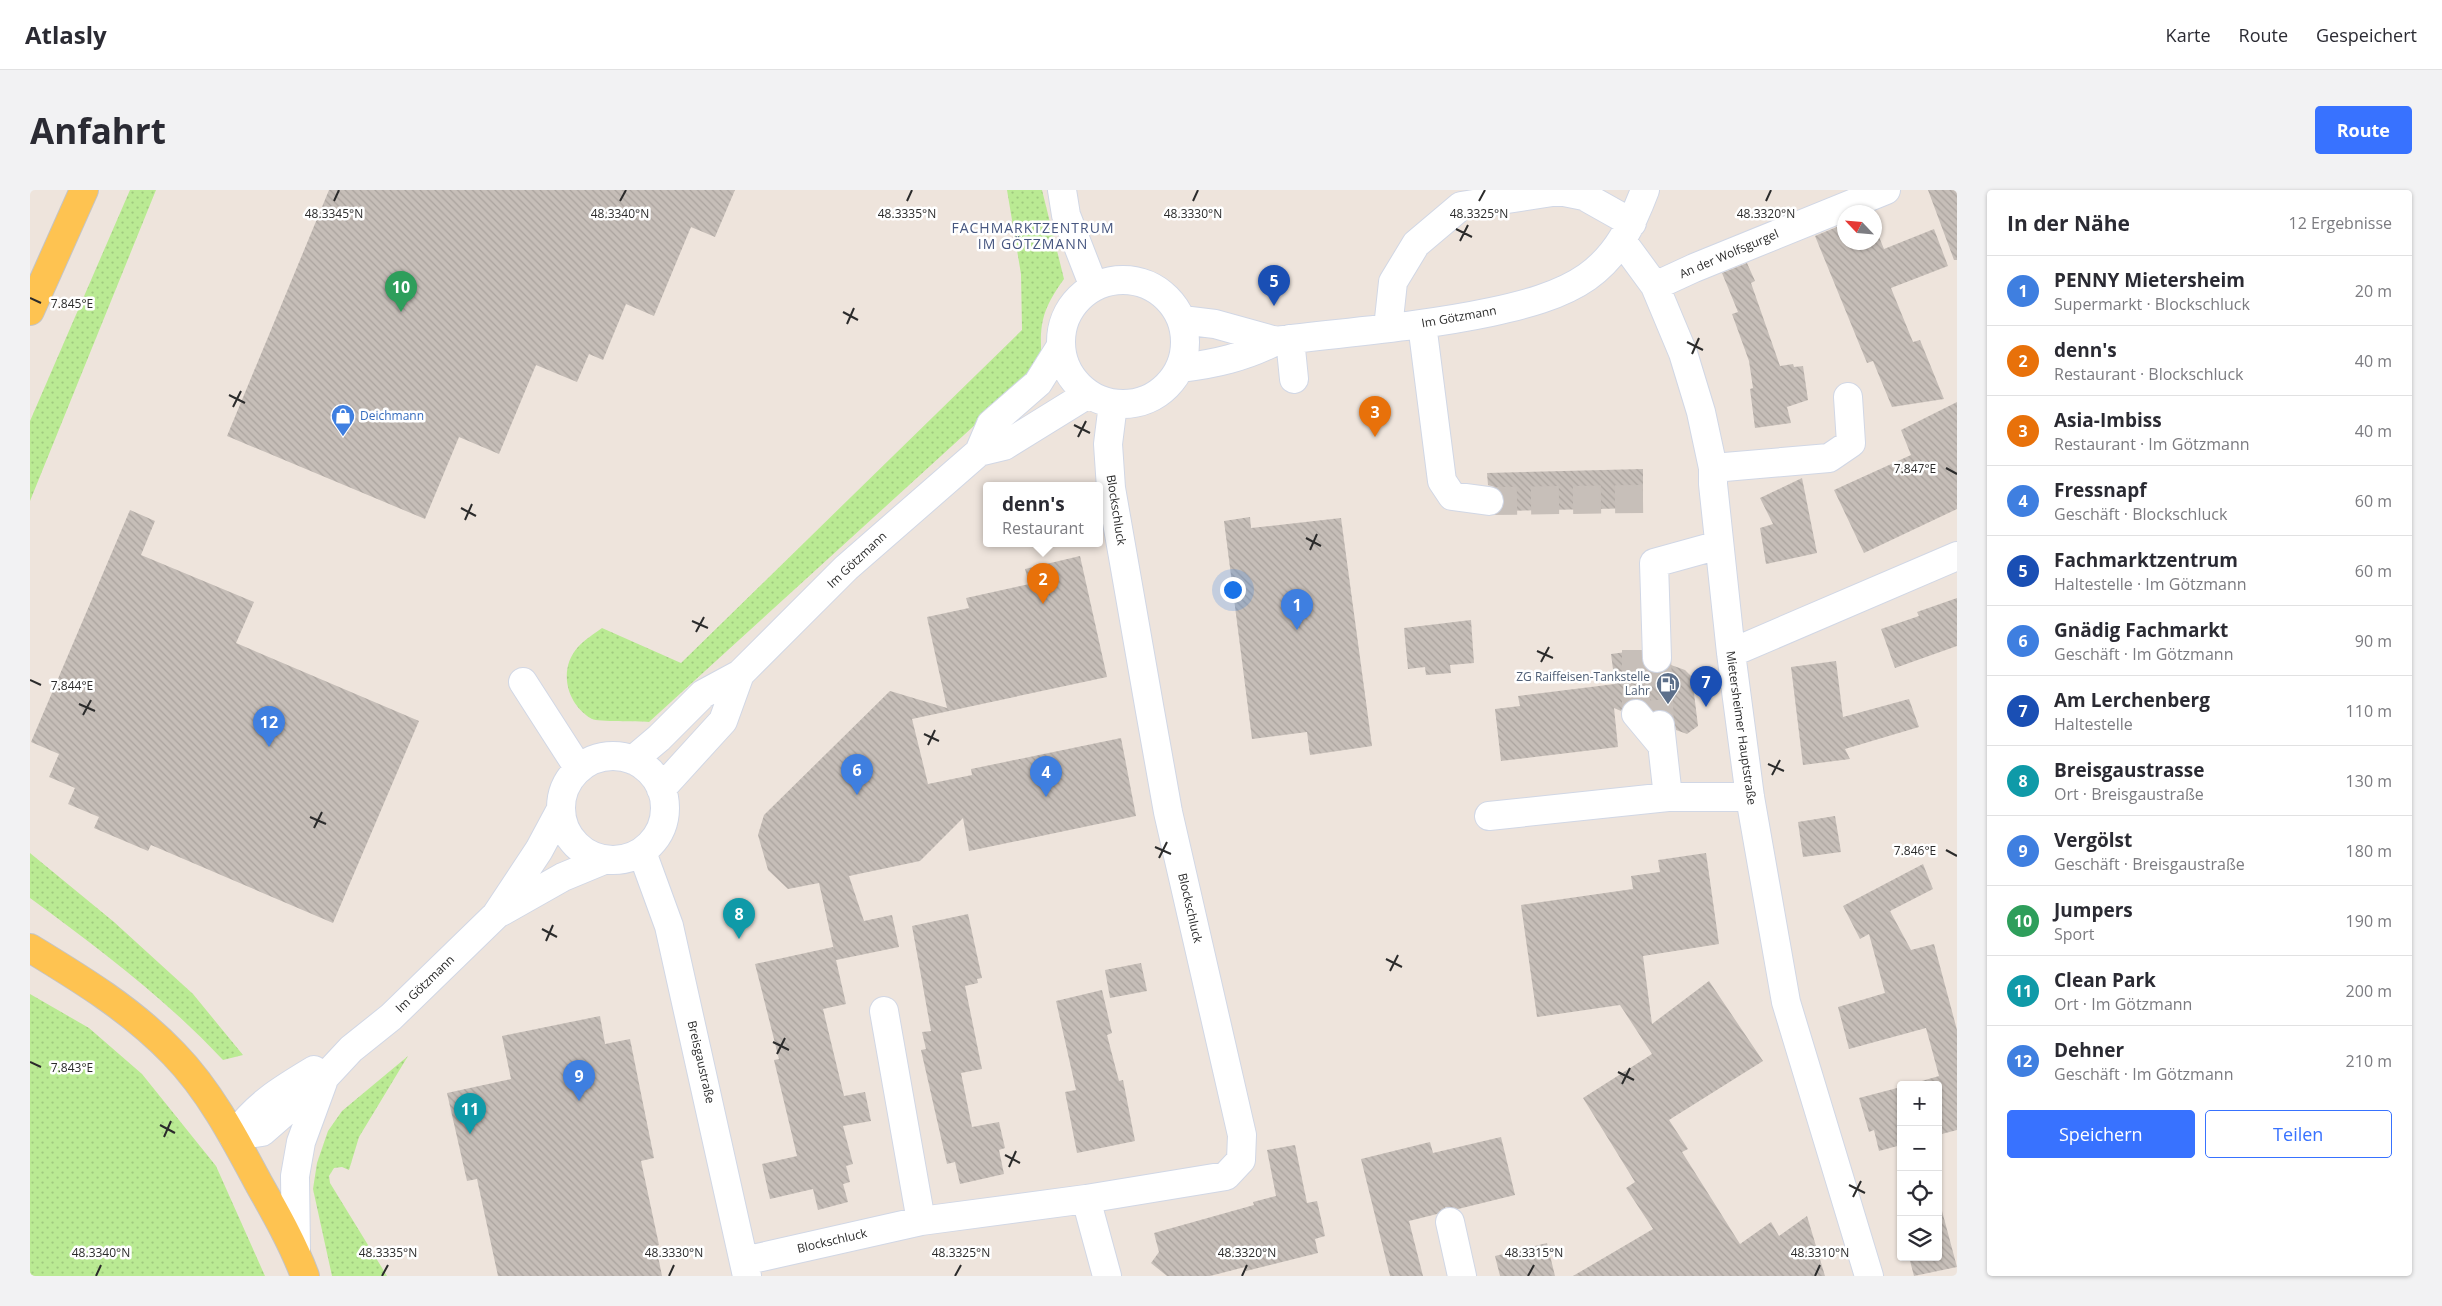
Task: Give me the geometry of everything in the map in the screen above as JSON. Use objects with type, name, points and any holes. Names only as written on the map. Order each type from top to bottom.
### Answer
[{"type":"main road","points":[[30,311],[84,190]]},
{"type":"main road","points":[[30,948],[94,986],[174,1054],[207,1095],[233,1136],[300,1264]]},
{"type":"street","points":[[1062,190],[1066,215],[1094,286]]},
{"type":"street","points":[[1388,328],[1393,282],[1416,244],[1461,206],[1559,191],[1584,196],[1627,232],[1645,190]]},
{"type":"street","name":"An der Wolfsgurgel","points":[[1655,286],[1694,268],[1886,190]]},
{"type":"street","name":"Im Götzmann","points":[[1180,368],[1216,364],[1252,353],[1283,340],[1422,324],[1520,306],[1556,293],[1587,277],[1627,232]]},
{"type":"street","name":"Mietersheimer Hauptstraße","points":[[1627,232],[1655,286],[1683,353],[1701,412],[1713,468],[1731,653],[1750,797],[1786,1002],[1869,1276]]},
{"type":"street","name":"Im Götzmann","points":[[1129,279],[1146,283],[1161,292],[1174,304],[1182,320],[1186,336],[1185,352],[1180,368],[1169,384],[1153,397],[1133,404],[1113,404],[1088,394],[1074,381],[1065,364],[1061,346],[1062,328],[1069,312],[1080,297],[1094,286],[1111,280],[1129,279]]},
{"type":"street","name":"Im Götzmann","points":[[1182,320],[1215,324],[1283,340]]},
{"type":"street","points":[[1422,324],[1442,481],[1452,496],[1489,501]]},
{"type":"street","points":[[1283,340],[1294,379]]},
{"type":"street","name":"Im Götzmann","points":[[351,1049],[391,1017],[496,915],[539,850],[561,808],[563,794],[569,780],[579,769],[591,761],[605,757],[633,760],[659,738],[703,694],[740,674],[846,568],[979,452],[991,424],[1038,383],[1061,346]]},
{"type":"street","name":"Im Götzmann","points":[[979,452],[1004,446],[1088,394]]},
{"type":"street","points":[[1713,468],[1829,458],[1851,443],[1848,397]]},
{"type":"street","name":"Blockschluck","points":[[745,1268],[921,1221],[1226,1176],[1241,1160],[1242,1135],[1168,812],[1111,488],[1108,444],[1113,404]]},
{"type":"street","points":[[1646,654],[1656,631],[1654,563],[1719,545]]},
{"type":"street","points":[[1731,653],[1957,556]]},
{"type":"street","name":"Im Götzmann","points":[[661,789],[723,721],[740,674]]},
{"type":"street","points":[[523,682],[579,769]]},
{"type":"street","points":[[1636,714],[1661,735],[1668,797]]},
{"type":"street","points":[[633,760],[645,767],[661,789],[665,806],[662,824],[655,839],[642,852]]},
{"type":"street","points":[[1489,816],[1668,797],[1750,797]]},
{"type":"street","name":"Im Götzmann","points":[[561,808],[566,830],[578,848],[591,856],[604,860]]},
{"type":"street","name":"Im Götzmann","points":[[496,915],[563,877],[604,860],[624,859],[642,852]]},
{"type":"street","name":"Breisgaustraße","points":[[642,852],[669,926],[745,1268]]},
{"type":"street","points":[[884,1011],[921,1221]]},
{"type":"street","points":[[233,1136],[262,1132],[324,1078],[351,1049]]},
{"type":"street","points":[[233,1136],[252,1112],[276,1092],[351,1049]]},
{"type":"street","points":[[300,1264],[295,1176],[300,1142],[324,1078]]},
{"type":"street","points":[[1086,1198],[1108,1276]]},
{"type":"street","points":[[1450,1222],[1462,1276]]},
{"type":"green space","points":[[130,190],[156,190],[30,501],[30,421]]},
{"type":"green space","points":[[1007,190],[1042,190],[1064,279],[1050,300],[1043,319],[1041,339],[1042,364],[649,722],[596,720],[583,713],[571,695],[567,675],[568,665],[572,656],[583,642],[602,628],[681,663],[1022,330],[1021,274]]},
{"type":"green space","points":[[30,853],[114,922],[193,994],[243,1055],[223,1060],[201,1037],[154,995],[106,955],[30,898]]},
{"type":"green space","points":[[30,994],[89,1028],[142,1074],[216,1166],[265,1276],[30,1276]]},
{"type":"green space","points":[[408,1056],[359,1137],[349,1170],[342,1167],[334,1168],[329,1176],[330,1183],[387,1276],[332,1276],[313,1189],[317,1163],[328,1131],[342,1111]]},
{"type":"building","points":[[329,190],[735,190],[715,237],[691,227],[654,316],[626,304],[603,360],[589,354],[577,382],[536,365],[499,454],[459,437],[425,519],[227,436]]},
{"type":"building","points":[[1928,190],[1957,190],[1957,260],[1954,260]]},
{"type":"building","points":[[1837,227],[1837,250],[1882,250],[1882,244],[1884,249],[1934,229],[1948,266],[1891,288],[1913,342],[1920,340],[1944,399],[1892,407],[1873,361],[1867,363],[1815,236]]},
{"type":"building","points":[[1747,263],[1755,281],[1751,283],[1780,366],[1793,364],[1794,367],[1803,366],[1808,400],[1787,407],[1791,423],[1755,428],[1750,389],[1753,388],[1749,361],[1732,314],[1738,312],[1722,273]]},
{"type":"building","points":[[1957,402],[1957,509],[1864,553],[1834,490],[1911,455],[1901,430]]},
{"type":"building","points":[[1643,469],[1643,508],[1501,511],[1504,504],[1503,495],[1498,488],[1488,485],[1487,473]]},
{"type":"building","points":[[1802,478],[1817,553],[1766,564],[1760,528],[1773,524],[1760,498]]},
{"type":"building","points":[[130,510],[155,521],[141,555],[254,602],[236,643],[419,721],[333,923],[151,845],[148,851],[94,828],[99,817],[68,804],[75,788],[49,777],[59,754],[31,742]]},
{"type":"building","points":[[1250,517],[1251,528],[1341,518],[1372,746],[1310,755],[1307,732],[1252,739],[1224,521]]},
{"type":"building","points":[[1080,556],[1107,677],[912,719],[928,784],[972,775],[971,769],[1121,738],[1136,816],[969,851],[963,818],[920,861],[849,876],[864,921],[892,915],[899,947],[836,960],[846,1004],[823,1009],[844,1096],[865,1092],[871,1121],[843,1126],[853,1164],[846,1166],[850,1182],[843,1184],[848,1202],[818,1210],[813,1189],[770,1199],[762,1164],[797,1156],[774,1060],[779,1059],[755,964],[833,947],[834,950],[819,883],[788,889],[768,870],[758,835],[764,815],[890,691],[947,708],[927,617],[969,608],[966,598],[1029,584],[1025,569]]},
{"type":"building","points":[[1957,598],[1957,646],[1895,668],[1881,629],[1919,616],[1917,612]]},
{"type":"building","points":[[1471,620],[1474,663],[1450,665],[1451,673],[1426,675],[1425,667],[1408,669],[1404,628]]},
{"type":"building","points":[[1634,651],[1641,654],[1644,666],[1650,672],[1658,674],[1665,671],[1671,665],[1685,670],[1692,677],[1698,726],[1687,734],[1676,730],[1673,716],[1667,711],[1654,711],[1642,700],[1633,699],[1626,702],[1621,711],[1614,708],[1618,747],[1501,761],[1495,709],[1520,706],[1518,696],[1615,684],[1611,654]]},
{"type":"building","points":[[1836,661],[1843,717],[1909,699],[1919,727],[1845,749],[1850,759],[1803,765],[1791,667]]},
{"type":"building","points":[[1835,816],[1841,852],[1803,857],[1798,822]]},
{"type":"building","points":[[1706,853],[1719,944],[1643,956],[1652,1024],[1709,981],[1763,1061],[1669,1120],[1688,1149],[1682,1152],[1740,1244],[1771,1222],[1779,1236],[1807,1216],[1825,1276],[1573,1276],[1653,1229],[1626,1188],[1635,1182],[1583,1098],[1652,1054],[1620,1005],[1537,1017],[1521,905],[1633,889],[1631,876],[1660,872],[1658,860]]},
{"type":"building","points":[[1923,864],[1933,889],[1890,911],[1911,950],[1934,944],[1957,1030],[1957,1130],[1942,1134],[1942,1081],[1922,1081],[1939,1076],[1926,1028],[1849,1049],[1838,1007],[1885,993],[1869,934],[1860,939],[1843,906]]},
{"type":"building","points":[[968,914],[982,978],[977,979],[978,983],[965,986],[982,1069],[961,1073],[972,1127],[999,1122],[1005,1148],[999,1150],[1004,1174],[960,1184],[955,1162],[947,1164],[921,1050],[926,1049],[922,1032],[931,1031],[912,926]]},
{"type":"building","points":[[1141,963],[1147,991],[1110,998],[1105,970]]},
{"type":"building","points":[[1102,990],[1112,1033],[1107,1035],[1119,1081],[1123,1080],[1135,1141],[1077,1153],[1065,1092],[1076,1090],[1056,1001]]},
{"type":"building","points":[[600,1016],[605,1044],[630,1039],[654,1158],[641,1161],[659,1245],[656,1246],[662,1276],[498,1276],[477,1179],[467,1181],[447,1093],[511,1079],[502,1036]]},
{"type":"building","points":[[1897,1088],[1897,1146],[1879,1151],[1874,1130],[1869,1132],[1859,1098]]},
{"type":"building","points":[[1501,1137],[1515,1195],[1458,1209],[1446,1207],[1437,1214],[1409,1221],[1423,1276],[1390,1276],[1361,1159],[1430,1142],[1433,1153]]},
{"type":"building","points":[[1295,1145],[1307,1203],[1317,1201],[1325,1236],[1315,1239],[1318,1253],[1246,1271],[1245,1267],[1210,1276],[1167,1276],[1151,1263],[1159,1252],[1154,1233],[1254,1205],[1253,1202],[1276,1196],[1267,1150]]},
{"type":"building","points":[[1942,1211],[1957,1267],[1914,1276],[1910,1261],[1942,1261]]},
{"type":"building","points":[[1547,1243],[1555,1276],[1500,1276],[1495,1256]]},
{"type":"tunnel","points":[[1489,501],[1643,499]]},
{"type":"tunnel","points":[[1636,650],[1636,714]]},
{"type":"tunnel","points":[[1657,658],[1660,725]]},
{"type":"place","name":"Fachmarktzentrum","points":[[1274,306]]},
{"type":"place","name":"Jumpers","points":[[401,312]]},
{"type":"place","name":"Deichmann","points":[[343,437]]},
{"type":"place","name":"Asia-Imbiss","points":[[1375,437]]},
{"type":"place","name":"denn's","points":[[1043,604]]},
{"type":"place","name":"PENNY Mietersheim","points":[[1297,630]]},
{"type":"place","name":"ZG Raiffeisen-Tankstelle Lahr","points":[[1668,705]]},
{"type":"place","name":"Am Lerchenberg","points":[[1706,707]]},
{"type":"place","name":"Dehner","points":[[269,747]]},
{"type":"place","name":"Gnädig Fachmarkt","points":[[857,795]]},
{"type":"place","name":"Fressnapf","points":[[1046,797]]},
{"type":"place","name":"Breisgaustrasse","points":[[739,939]]},
{"type":"place","name":"Vergölst","points":[[579,1101]]},
{"type":"place","name":"Clean Park","points":[[470,1134]]},
{"type":"district","name":"FACHMARKTZENTRUM IM GÖTZMANN","points":[[1033,236]]}]
